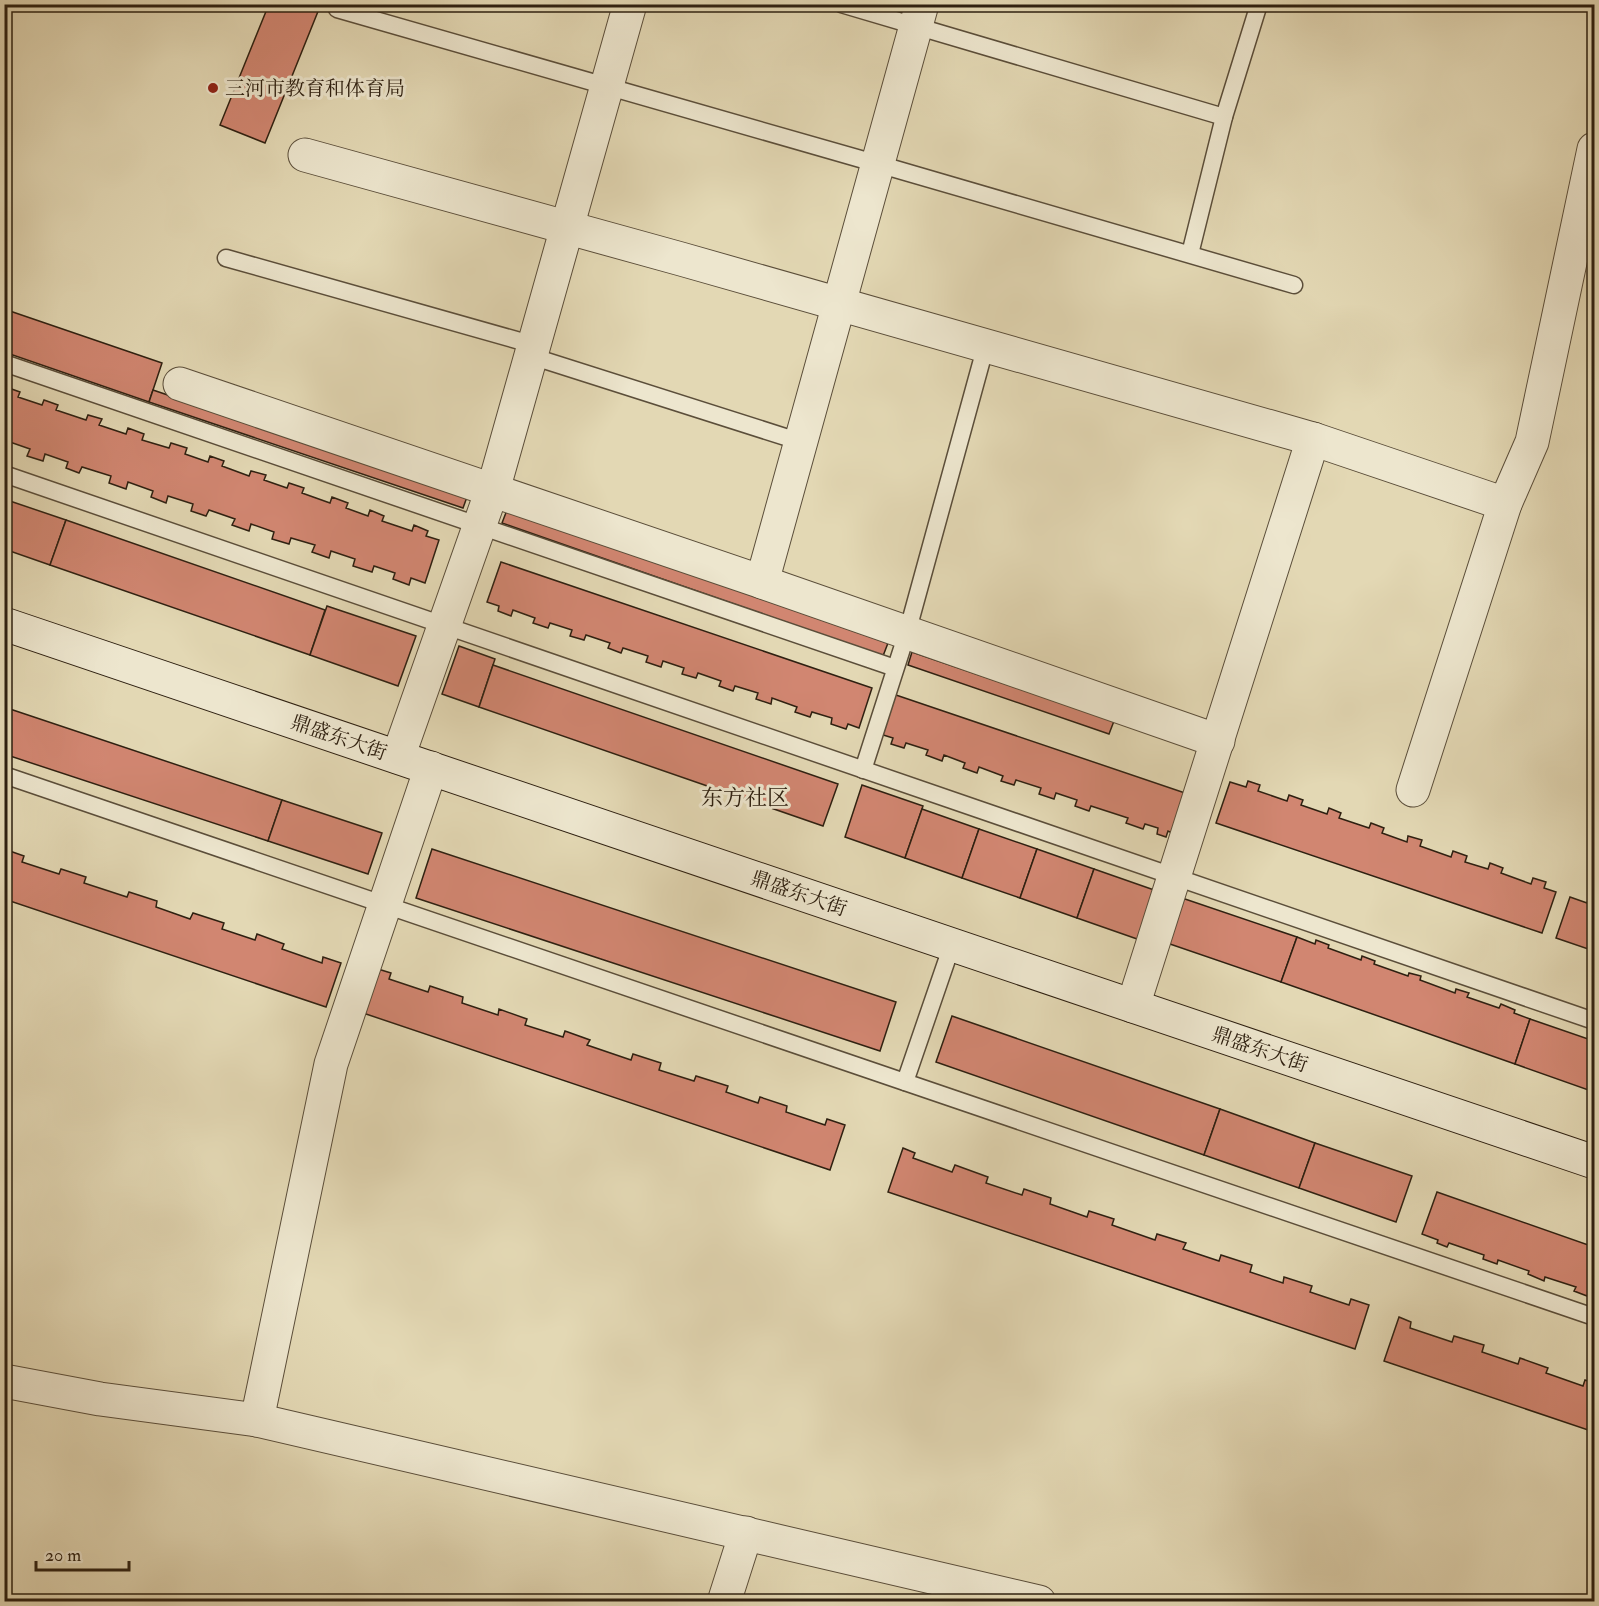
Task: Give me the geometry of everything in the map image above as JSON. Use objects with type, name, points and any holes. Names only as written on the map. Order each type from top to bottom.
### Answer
[{"type":"street","points":[[398,757],[492,490],[630,4]]},
{"type":"street","points":[[762,582],[919,15]]},
{"type":"street","points":[[1413,790],[1505,504],[1532,442],[1594,148]]},
{"type":"street","points":[[305,155],[1313,439],[1505,504]]},
{"type":"street","points":[[180,384],[762,582],[1218,741]]},
{"type":"street","points":[[1134,1006],[1313,439]]},
{"type":"street","name":"鼎盛东大街","points":[[4,624],[1594,1162]]},
{"type":"street","points":[[257,1420],[331,1064],[431,768]]},
{"type":"street","points":[[4,1381],[100,1398],[257,1420],[1039,1602]]},
{"type":"street","points":[[724,1602],[746,1533]]},
{"type":"lane","points":[[841,4],[919,15],[1224,117]]},
{"type":"lane","points":[[1190,254],[1224,117],[1259,4]]},
{"type":"lane","points":[[337,9],[1294,285]]},
{"type":"lane","points":[[226,258],[533,350],[801,442]]},
{"type":"lane","points":[[863,770],[907,633],[986,345]]},
{"type":"lane","points":[[4,363],[895,668]]},
{"type":"lane","points":[[4,474],[1594,1022]]},
{"type":"lane","points":[[4,775],[1594,1317]]},
{"type":"lane","points":[[906,1082],[952,945]]},
{"type":"building","points":[[269,4],[321,4],[265,143],[220,125]]},
{"type":"building","points":[[4,309],[162,363],[149,402],[4,352]]},
{"type":"building","points":[[6,387],[20,392],[18,397],[42,405],[44,400],[58,405],[56,410],[86,420],[88,415],[102,419],[99,425],[126,434],[128,428],[144,434],[142,440],[169,448],[171,443],[187,448],[185,454],[208,462],[210,456],[224,461],[222,466],[249,476],[251,471],[266,475],[264,480],[287,488],[289,483],[304,488],[302,493],[330,503],[332,497],[348,503],[346,508],[368,516],[370,510],[384,516],[382,521],[412,531],[414,525],[428,531],[426,536],[439,540],[425,583],[411,578],[409,585],[393,579],[395,573],[374,566],[372,572],[353,566],[355,559],[331,551],[329,558],[312,552],[315,545],[291,538],[289,544],[272,539],[274,532],[251,524],[249,531],[232,525],[235,519],[209,510],[206,516],[191,511],[193,504],[168,496],[166,503],[151,497],[153,491],[128,482],[126,489],[109,483],[111,476],[82,467],[79,473],[66,468],[68,462],[45,454],[43,461],[27,456],[30,449],[4,440],[4,392]]},
{"type":"building","points":[[153,390],[467,497],[463,508],[149,402]]},
{"type":"building","points":[[4,499],[66,520],[50,565],[4,549]]},
{"type":"building","points":[[507,510],[888,643],[883,656],[502,523]]},
{"type":"building","points":[[66,520],[325,610],[310,655],[50,565]]},
{"type":"building","points":[[501,562],[872,688],[859,728],[848,724],[846,729],[831,724],[832,718],[812,712],[810,717],[795,712],[797,707],[772,698],[771,704],[756,699],[758,693],[735,686],[733,691],[719,686],[721,681],[698,673],[696,678],[682,674],[684,668],[663,661],[661,667],[646,662],[648,656],[623,648],[621,653],[608,648],[610,643],[586,635],[584,640],[570,636],[572,630],[550,623],[548,628],[533,623],[535,618],[513,610],[511,616],[498,611],[499,606],[487,602]]},
{"type":"building","points":[[327,606],[416,636],[398,686],[310,655]]},
{"type":"building","points":[[459,646],[495,659],[479,707],[442,694]]},
{"type":"building","points":[[912,652],[1114,721],[1109,734],[908,665]]},
{"type":"building","points":[[493,665],[838,784],[823,826],[479,707]]},
{"type":"building","points":[[893,694],[1185,793],[1172,833],[1168,831],[1166,837],[1157,834],[1158,828],[1145,824],[1143,829],[1126,823],[1128,818],[1091,806],[1089,811],[1075,806],[1077,800],[1056,793],[1054,799],[1039,794],[1041,788],[1016,780],[1014,785],[1001,781],[1003,776],[979,767],[977,773],[963,768],[965,763],[944,755],[942,761],[926,755],[928,750],[906,743],[904,748],[891,744],[893,738],[880,734]]},
{"type":"building","points":[[4,707],[282,800],[268,841],[4,754]]},
{"type":"building","points":[[1248,781],[1260,785],[1258,791],[1287,801],[1289,795],[1303,800],[1301,805],[1327,814],[1329,808],[1341,813],[1339,818],[1369,828],[1371,823],[1384,828],[1382,833],[1407,842],[1408,836],[1422,840],[1420,846],[1451,857],[1453,851],[1467,856],[1465,862],[1488,869],[1490,863],[1503,868],[1501,873],[1531,884],[1533,878],[1546,882],[1544,888],[1556,892],[1542,933],[1216,823],[1230,782],[1246,787]]},
{"type":"building","points":[[862,785],[923,806],[905,858],[845,837]]},
{"type":"building","points":[[282,800],[382,833],[368,874],[268,841]]},
{"type":"building","points":[[922,809],[979,829],[962,878],[905,858]]},
{"type":"building","points":[[979,829],[1037,849],[1020,898],[962,878]]},
{"type":"building","points":[[4,849],[24,856],[22,862],[59,874],[61,869],[86,877],[84,883],[127,897],[129,892],[157,901],[156,907],[190,919],[193,913],[224,923],[222,929],[255,940],[257,934],[284,944],[282,949],[322,963],[323,957],[341,963],[326,1007],[4,899]]},
{"type":"building","points":[[432,849],[896,1002],[880,1051],[416,898]]},
{"type":"building","points":[[1037,849],[1094,869],[1077,918],[1020,898]]},
{"type":"building","points":[[1094,869],[1157,891],[1140,940],[1077,918]]},
{"type":"building","points":[[1570,897],[1587,903],[1589,897],[1594,899],[1594,951],[1556,938]]},
{"type":"building","points":[[1182,898],[1297,937],[1281,982],[1167,943]]},
{"type":"building","points":[[1297,937],[1315,944],[1316,940],[1329,945],[1328,948],[1361,960],[1362,956],[1375,961],[1374,964],[1408,976],[1409,973],[1421,976],[1420,980],[1455,993],[1456,989],[1469,993],[1467,997],[1499,1008],[1501,1004],[1515,1010],[1514,1013],[1530,1019],[1515,1064],[1281,982]]},
{"type":"building","points":[[378,969],[391,973],[389,979],[428,992],[430,986],[463,997],[462,1003],[498,1015],[499,1009],[527,1019],[525,1025],[563,1037],[565,1031],[590,1040],[587,1045],[631,1060],[633,1054],[661,1063],[659,1070],[694,1081],[696,1076],[728,1086],[726,1092],[758,1103],[760,1097],[787,1106],[786,1112],[825,1125],[827,1119],[845,1125],[830,1170],[363,1013]]},
{"type":"building","points":[[952,1016],[1220,1109],[1204,1155],[936,1062]]},
{"type":"building","points":[[1530,1019],[1594,1041],[1594,1092],[1515,1064]]},
{"type":"building","points":[[1220,1109],[1315,1143],[1299,1188],[1204,1155]]},
{"type":"building","points":[[1315,1143],[1412,1176],[1396,1222],[1299,1188]]},
{"type":"building","points":[[903,1148],[915,1153],[913,1158],[952,1172],[955,1165],[988,1177],[986,1183],[1022,1195],[1024,1189],[1051,1198],[1050,1204],[1087,1217],[1089,1211],[1114,1219],[1112,1225],[1155,1240],[1157,1234],[1186,1243],[1183,1249],[1219,1261],[1221,1255],[1252,1265],[1250,1272],[1283,1283],[1284,1277],[1312,1286],[1310,1292],[1349,1305],[1351,1299],[1369,1305],[1355,1349],[888,1192]]},
{"type":"building","points":[[1437,1192],[1594,1247],[1594,1294],[1589,1292],[1587,1296],[1574,1291],[1576,1287],[1545,1277],[1544,1281],[1528,1274],[1529,1271],[1498,1260],[1497,1264],[1483,1259],[1484,1255],[1449,1243],[1447,1247],[1437,1243],[1438,1240],[1422,1234]]},
{"type":"building","points":[[1399,1317],[1411,1322],[1410,1328],[1452,1342],[1454,1336],[1484,1345],[1482,1352],[1518,1364],[1520,1358],[1548,1368],[1546,1373],[1583,1386],[1585,1380],[1594,1383],[1594,1432],[1384,1361]]},
{"type":"place","name":"三河市教育和体育局","points":[[213,88]]},
{"type":"district","name":"东方社区","points":[[745,797]]}]
